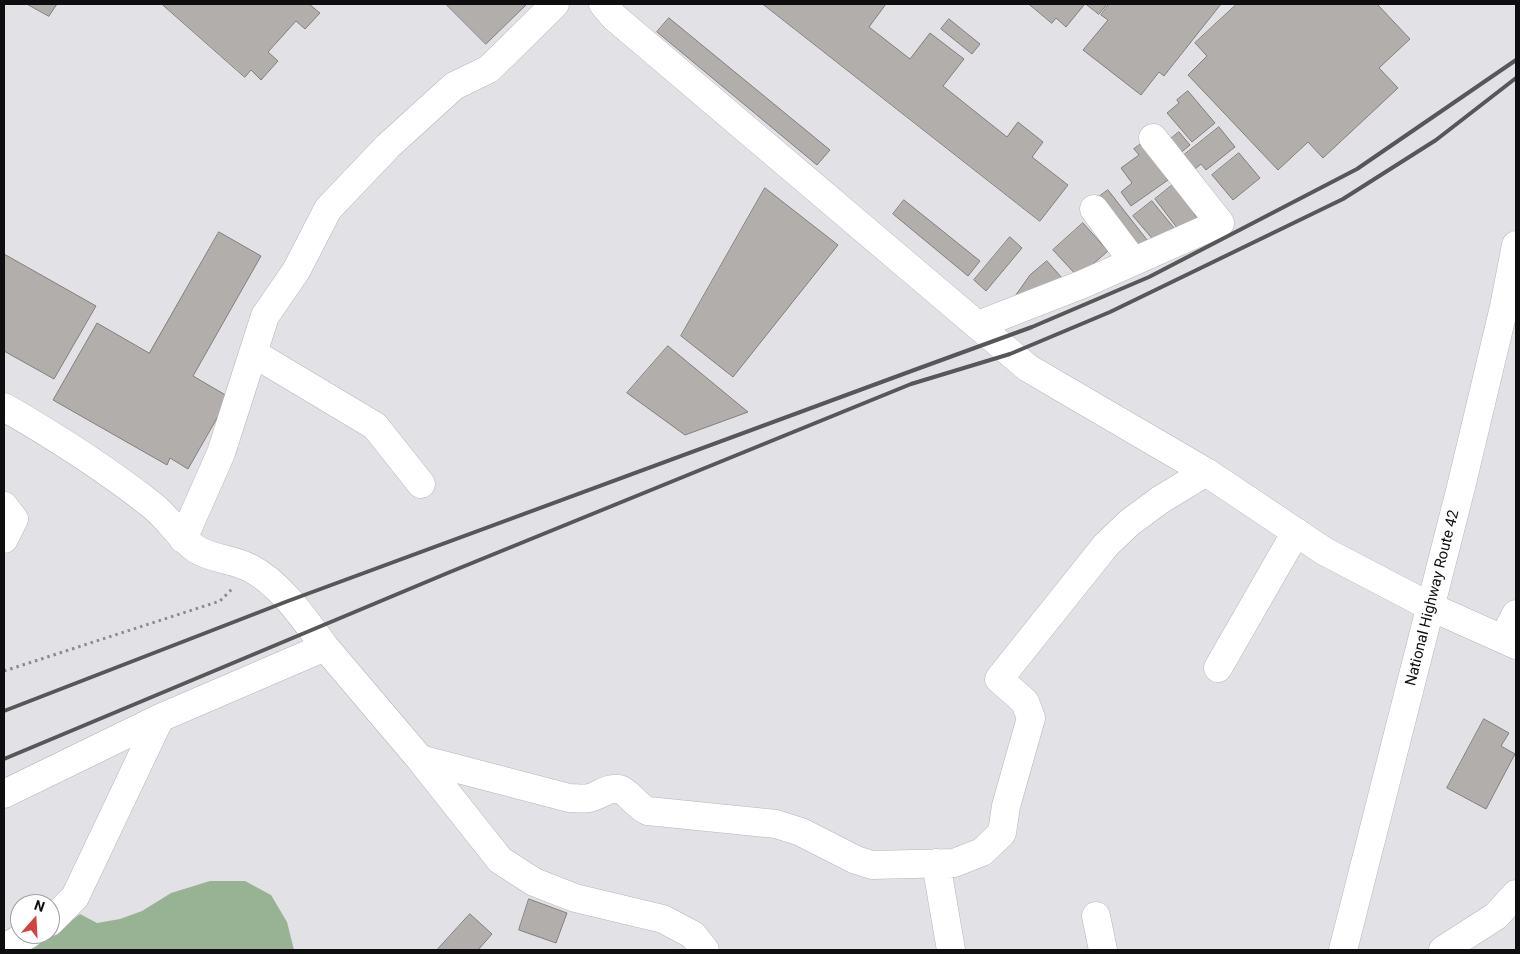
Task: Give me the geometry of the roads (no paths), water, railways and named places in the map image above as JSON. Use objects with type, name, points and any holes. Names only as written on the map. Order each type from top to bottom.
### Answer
[{"type":"main road","points":[[183,539],[221,453],[265,316],[296,271],[328,209],[388,146],[454,86],[489,69],[555,4]]},
{"type":"main road","points":[[603,4],[614,17],[978,325],[995,342],[1028,368],[1206,472],[1324,551],[1430,607],[1510,642],[1516,614]]},
{"type":"main road","points":[[978,325],[1084,284],[1220,223],[1153,138]]},
{"type":"main road","points":[[1094,209],[1133,261]]},
{"type":"main road","name":"National Highway Route 42","points":[[1343,950],[1504,307],[1516,245]]},
{"type":"main road","points":[[253,353],[375,426],[420,484]]},
{"type":"main road","points":[[4,407],[109,472],[155,508],[183,539],[198,550],[250,568],[272,583],[420,759],[500,860],[534,882],[574,898],[663,919],[693,935],[705,950]]},
{"type":"main road","points":[[420,759],[569,798],[590,798],[608,790],[620,790],[631,797],[639,807],[648,811],[776,824],[801,832],[856,860],[872,865],[954,862],[982,852],[1002,833],[1006,806],[1031,718],[1025,702],[999,679],[1106,545],[1129,523],[1160,500],[1206,472]]},
{"type":"main road","points":[[4,506],[14,519],[4,539]]},
{"type":"main road","points":[[1218,668],[1296,532]]},
{"type":"main road","points":[[4,794],[160,718],[325,648]]},
{"type":"main road","points":[[60,912],[76,897],[160,718]]},
{"type":"main road","points":[[936,863],[951,950]]},
{"type":"main road","points":[[1443,950],[1496,916],[1516,894]]},
{"type":"main road","points":[[1096,916],[1103,950]]},
{"type":"railway","points":[[4,711],[288,601],[1032,327],[1149,277],[1357,169],[1516,60]]},
{"type":"railway","points":[[4,759],[450,572],[911,384],[1010,354],[1110,312],[1343,199],[1436,140],[1516,78]]}]
